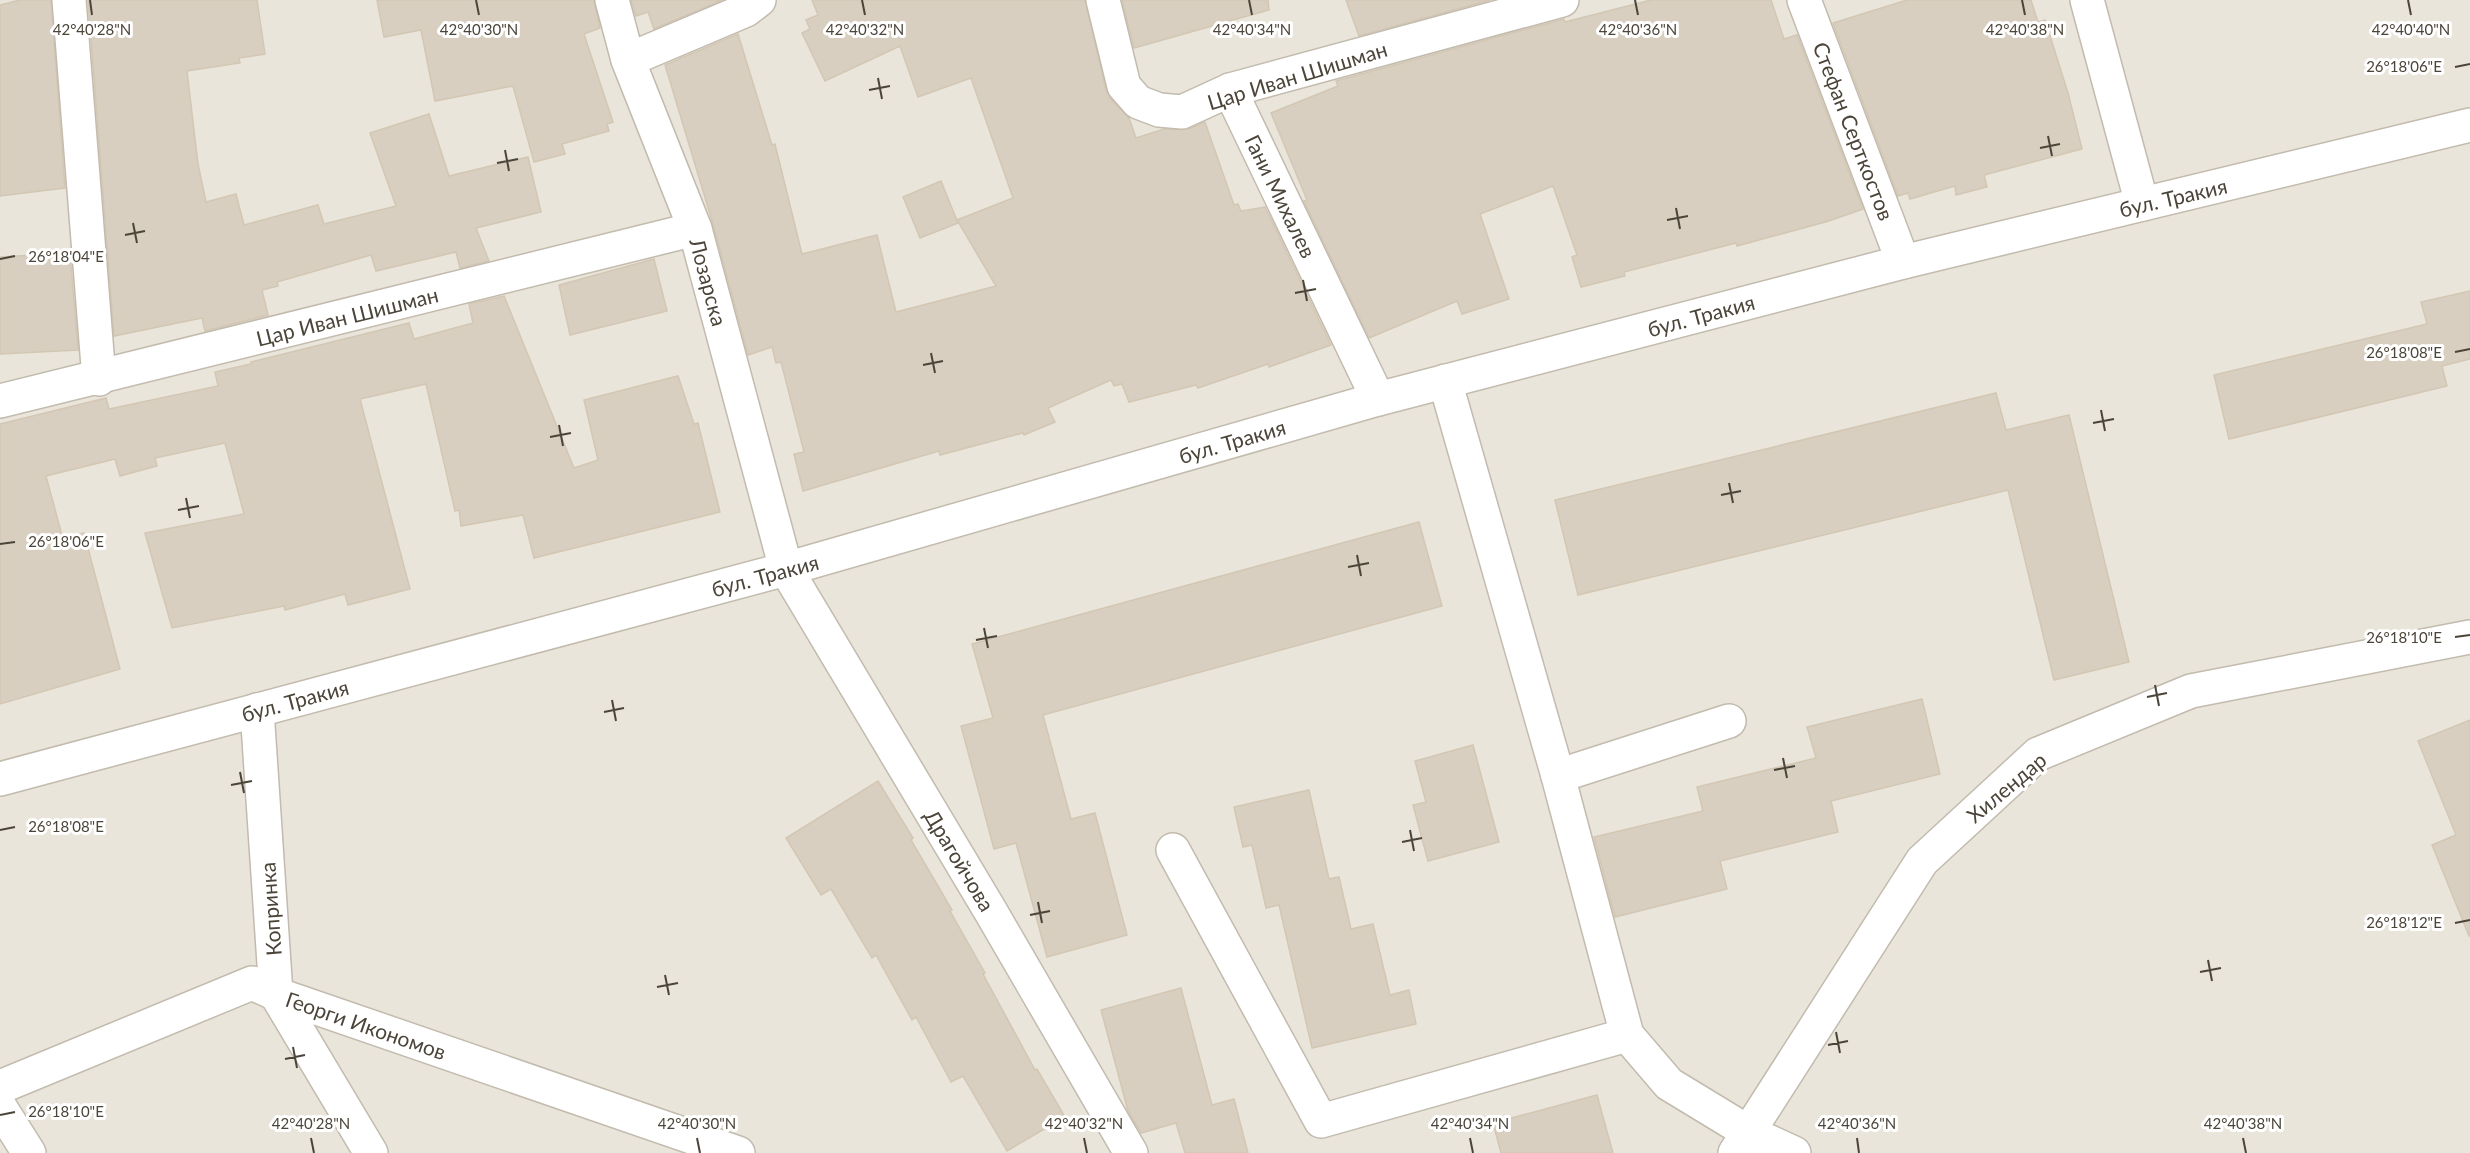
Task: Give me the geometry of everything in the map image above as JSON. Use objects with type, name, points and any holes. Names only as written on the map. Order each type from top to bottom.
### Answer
[{"type":"street","points":[[69,0],[99,379]]},
{"type":"street","name":"Лозарска","points":[[612,0],[628,60],[694,230],[786,569]]},
{"type":"street","points":[[628,60],[746,10],[759,0]]},
{"type":"street","name":"Цар Иван Шишман","points":[[1103,0],[1124,86],[1138,102],[1159,110],[1182,112],[1230,90],[1562,0]]},
{"type":"street","name":"Стефан Серткостов","points":[[1804,0],[1903,262]]},
{"type":"street","points":[[2087,0],[2142,204]]},
{"type":"street","name":"Гани Михалев","points":[[1230,90],[1378,399]]},
{"type":"street","name":"бул. Тракия","points":[[0,779],[786,569],[1445,381],[1903,262],[2470,125]]},
{"type":"street","name":"Цар Иван Шишман","points":[[0,401],[99,379],[694,230]]},
{"type":"street","points":[[1445,381],[1558,776],[1627,1035],[1669,1084],[1741,1142],[1794,1153]]},
{"type":"street","name":"Драгойчова","points":[[786,569],[991,912],[1131,1153]]},
{"type":"street","name":"Хилендар","points":[[1741,1142],[1922,861],[2038,754],[2191,691],[2470,637]]},
{"type":"street","name":"Копринка","points":[[257,710],[276,994],[371,1153]]},
{"type":"street","points":[[1558,776],[1729,721]]},
{"type":"street","points":[[1173,850],[1321,1121],[1627,1035]]},
{"type":"street","name":"Георги Икономов","points":[[0,1087],[252,983],[276,994],[738,1153]]},
{"type":"street","points":[[0,1107],[29,1153]]},
{"type":"shaded area","points":[[0,0],[2470,0],[2470,1153],[0,1153]]},
{"type":"building","points":[[20,0],[51,0],[65,188],[0,196],[0,5]]},
{"type":"building","points":[[88,0],[257,0],[265,54],[239,58],[240,63],[187,71],[198,164],[206,202],[236,194],[244,225],[318,205],[324,224],[396,206],[370,133],[429,114],[449,176],[528,157],[541,212],[476,228],[489,261],[460,268],[456,252],[376,271],[371,255],[277,282],[278,286],[262,290],[268,315],[205,331],[202,318],[114,336]]},
{"type":"building","points":[[377,0],[594,0],[600,28],[584,34],[613,122],[607,124],[609,131],[562,144],[565,154],[534,162],[513,86],[435,101],[421,30],[384,37]]},
{"type":"building","points":[[631,0],[722,0],[654,29],[648,12],[636,16]]},
{"type":"building","points":[[812,0],[1085,0],[1106,90],[1110,98],[1129,118],[1136,138],[1164,129],[1189,129],[1205,122],[1234,205],[1238,204],[1241,211],[1265,207],[1331,345],[1269,367],[1268,364],[1198,388],[1196,385],[1129,402],[1122,384],[1114,386],[1111,380],[1048,408],[1055,422],[1024,435],[1023,433],[940,455],[939,451],[803,491],[794,454],[804,452],[781,362],[776,363],[772,347],[748,355],[713,224],[665,65],[738,34],[772,145],[775,144],[802,254],[877,235],[896,312],[996,286],[957,220],[1013,198],[971,78],[918,97],[900,46],[825,81],[802,33],[810,29],[806,20],[818,15]]},
{"type":"building","points":[[1122,0],[1268,0],[1269,10],[1134,48]]},
{"type":"building","points":[[1346,0],[1490,0],[1359,36]]},
{"type":"building","points":[[1651,0],[1771,0],[1784,39],[1797,35],[1863,209],[1829,221],[1737,246],[1736,243],[1624,272],[1625,276],[1581,287],[1572,257],[1577,255],[1553,186],[1480,214],[1509,299],[1462,314],[1457,301],[1369,338],[1304,201],[1307,200],[1271,113],[1338,86],[1336,81],[1564,19],[1565,22]]},
{"type":"building","points":[[1907,0],[2031,0],[2038,22],[2045,20],[2068,93],[2082,149],[1984,175],[1987,187],[1956,195],[1955,186],[1910,199],[1908,193],[1898,196],[1833,23]]},
{"type":"building","points":[[941,181],[958,223],[920,238],[903,197]]},
{"type":"building","points":[[70,253],[78,350],[0,354],[0,257]]},
{"type":"building","points":[[654,259],[667,311],[570,335],[559,285]]},
{"type":"building","points":[[2470,291],[2470,359],[2442,366],[2447,386],[2229,439],[2214,375],[2427,324],[2421,302]]},
{"type":"building","points":[[504,296],[574,468],[598,460],[584,400],[678,376],[694,424],[698,423],[720,512],[534,558],[523,515],[461,526],[459,510],[455,511],[426,384],[360,399],[410,589],[348,605],[345,594],[285,610],[284,606],[172,628],[145,533],[244,514],[225,443],[155,458],[157,466],[120,476],[115,459],[46,476],[63,539],[84,533],[120,669],[0,704],[0,424],[106,398],[109,409],[218,386],[215,372],[409,323],[414,339],[473,323],[469,304]]},
{"type":"building","points":[[1996,393],[2006,430],[2069,415],[2129,662],[2054,680],[2008,490],[1578,595],[1555,500]]},
{"type":"building","points":[[1419,522],[1442,606],[1043,715],[1071,819],[1095,813],[1127,935],[1047,957],[1016,843],[994,849],[961,726],[993,718],[972,644]]},
{"type":"building","points":[[1922,699],[1940,774],[1831,801],[1838,832],[1720,861],[1727,889],[1615,917],[1594,837],[1703,811],[1697,787],[1816,758],[1807,727]]},
{"type":"building","points":[[2470,720],[2469,936],[2432,845],[2456,835],[2418,741]]},
{"type":"building","points":[[1473,745],[1499,842],[1428,861],[1413,805],[1426,802],[1415,761]]},
{"type":"building","points":[[878,781],[913,838],[911,840],[952,910],[950,911],[1035,1070],[1037,1069],[1065,1117],[1007,1151],[963,1076],[951,1082],[916,1017],[912,1020],[876,955],[872,958],[831,889],[821,895],[786,838]]},
{"type":"building","points":[[1309,790],[1329,879],[1339,877],[1351,929],[1373,924],[1390,995],[1409,990],[1416,1024],[1312,1048],[1279,905],[1266,908],[1252,845],[1243,847],[1234,807]]},
{"type":"building","points":[[1181,988],[1212,1105],[1234,1099],[1248,1153],[1185,1153],[1176,1123],[1141,1133],[1128,1111],[1101,1010]]},
{"type":"building","points":[[1597,1095],[1613,1153],[1501,1153],[1493,1123]]}]
